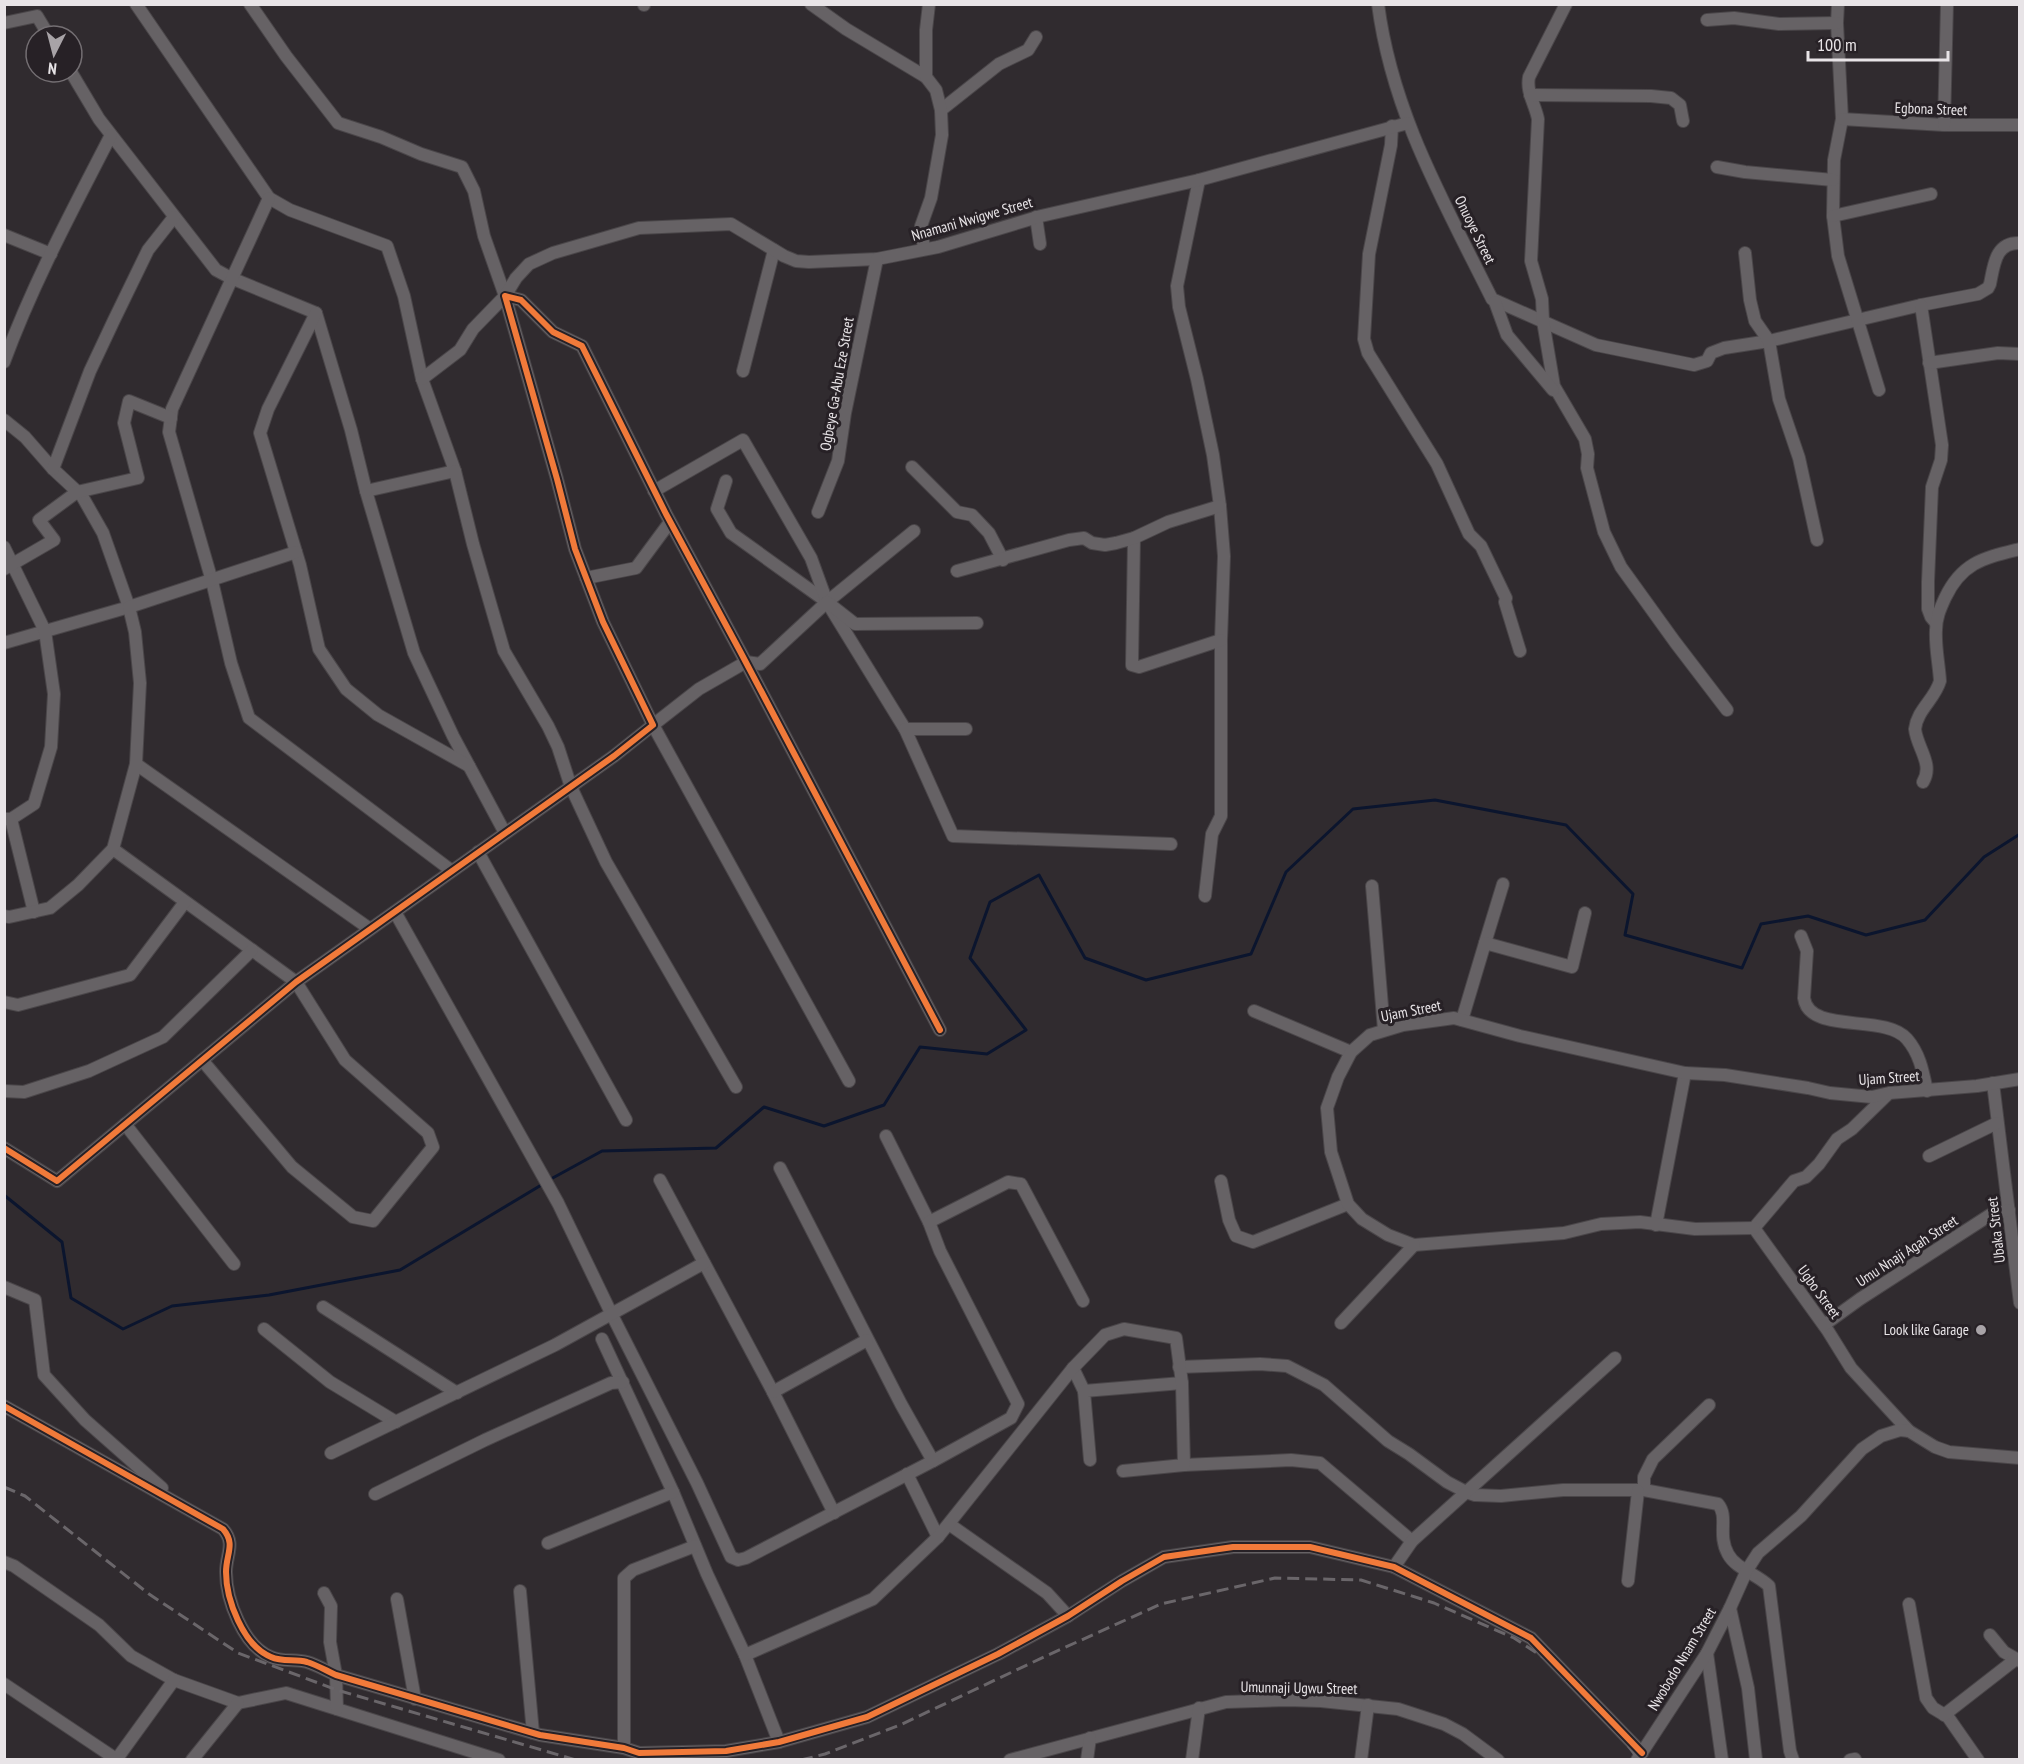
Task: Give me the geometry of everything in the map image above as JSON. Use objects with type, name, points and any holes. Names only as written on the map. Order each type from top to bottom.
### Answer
[{"type":"street","points":[[136,4],[269,198],[290,210],[387,246],[404,296],[422,379],[455,471],[473,544],[504,651],[549,726],[571,787],[606,862],[736,1087]]},
{"type":"street","points":[[250,4],[286,56],[338,123],[462,167],[474,191],[484,236],[505,296],[575,549],[603,622],[653,725],[849,1081]]},
{"type":"street","points":[[811,4],[846,29],[926,77],[936,90],[941,110],[942,135],[931,198],[921,226],[924,249]]},
{"type":"street","points":[[926,77],[926,30],[930,4]]},
{"type":"street","name":"Onuoye Street","points":[[1378,4],[1396,90],[1416,144],[1495,302],[1507,335],[1564,403]]},
{"type":"street","points":[[1566,4],[1529,77],[1527,86],[1538,119],[1531,261],[1542,299],[1543,321],[1554,386],[1585,439],[1588,454],[1587,468],[1604,532],[1621,567],[1727,710]]},
{"type":"street","points":[[1838,4],[1842,119],[1833,180],[1833,216],[1838,256],[1879,390]]},
{"type":"street","points":[[1944,125],[1947,4]]},
{"type":"street","points":[[4,23],[37,16],[42,24]]},
{"type":"street","points":[[1707,20],[1734,18],[1779,24],[1837,23]]},
{"type":"street","points":[[941,110],[999,64],[1028,50],[1036,38]]},
{"type":"street","points":[[78,84],[99,119],[216,270],[316,313]]},
{"type":"street","points":[[1530,95],[1671,98],[1680,105],[1683,121]]},
{"type":"street","name":"Egbona Street","points":[[1842,119],[1944,125],[2019,125]]},
{"type":"street","name":"Nnamani Nwigwe Street","points":[[422,379],[460,350],[473,329],[505,296],[516,278],[529,264],[553,253],[639,228],[731,224],[796,261],[877,259],[924,249],[1036,217],[1199,180],[1408,123]]},
{"type":"street","points":[[1392,126],[1369,254],[1364,339],[1368,353],[1437,464],[1469,534],[1481,546],[1506,598],[1505,602],[1520,651]]},
{"type":"street","points":[[4,362],[17,327],[51,254],[111,135]]},
{"type":"street","points":[[1717,167],[1745,172],[1833,180]]},
{"type":"street","points":[[1199,180],[1177,286],[1179,307],[1213,455],[1224,556],[1221,640],[1221,816],[1212,834],[1205,897]]},
{"type":"street","points":[[1833,216],[1930,194]]},
{"type":"street","points":[[269,198],[172,409],[169,432],[212,580],[231,663],[249,718],[452,870]]},
{"type":"street","points":[[53,469],[90,370],[109,330],[148,250],[174,217]]},
{"type":"street","points":[[1036,217],[1040,244]]},
{"type":"street","points":[[4,235],[51,254]]},
{"type":"street","points":[[1495,302],[1596,345],[1694,365],[1707,361],[1711,353],[1724,348],[1769,341],[1978,294],[1988,288],[1997,252],[2002,247],[2019,243]]},
{"type":"street","points":[[743,371],[774,250]]},
{"type":"street","points":[[1745,253],[1750,300],[1755,321],[1769,341],[1779,399],[1799,458],[1817,540]]},
{"type":"street","name":"Ogbeye Ga-Abu Eze Street","points":[[818,512],[838,461],[845,413],[877,259]]},
{"type":"street","points":[[505,296],[521,300],[553,332],[582,346],[670,522],[940,1030]]},
{"type":"street","points":[[1921,305],[1942,445],[1941,460],[1932,487],[1928,582],[1928,609],[1936,623]]},
{"type":"street","points":[[316,313],[414,653],[469,766],[505,833]]},
{"type":"street","points":[[316,313],[268,410],[260,433],[296,552],[319,649],[346,689],[378,715],[469,766]]},
{"type":"street","points":[[4,322],[17,327]]},
{"type":"street","points":[[1929,363],[1998,353],[2019,354]]},
{"type":"street","points":[[9,567],[54,540],[39,520],[77,492],[138,478],[123,423],[129,401],[171,418]]},
{"type":"street","points":[[4,420],[26,437],[53,469],[82,496],[103,533],[129,607],[135,632],[140,683],[136,764],[113,849],[78,885],[50,908],[9,917],[4,916]]},
{"type":"street","points":[[654,491],[743,440],[811,558],[827,602],[905,729],[954,836],[1170,844]]},
{"type":"street","points":[[912,467],[957,512],[972,515],[989,533],[1003,560]]},
{"type":"street","points":[[366,491],[455,471]]},
{"type":"street","points":[[726,481],[717,509],[731,533],[855,624],[976,623]]},
{"type":"street","points":[[957,572],[1069,540],[1083,538],[1092,543],[1105,545],[1134,538],[1168,522],[1220,506]]},
{"type":"street","points":[[586,578],[636,568],[670,522]]},
{"type":"street","points":[[4,1148],[57,1181],[296,981],[571,787],[699,689],[746,662],[760,664],[827,602],[914,531]]},
{"type":"street","points":[[1134,538],[1132,665],[1139,666],[1221,640]]},
{"type":"street","points":[[4,547],[9,567],[45,631],[54,694],[51,747],[34,804],[8,819],[34,912]]},
{"type":"street","points":[[1923,782],[1927,776],[1927,767],[1915,729],[1924,705],[1939,686],[1936,623],[1941,606],[1959,574],[1993,556],[2019,549]]},
{"type":"street","points":[[4,643],[129,607],[296,552]]},
{"type":"street","points":[[905,729],[966,729]]},
{"type":"street","points":[[136,764],[370,929]]},
{"type":"street","points":[[113,849],[296,981],[345,1059],[428,1133],[433,1147],[373,1221],[353,1217],[292,1167],[202,1060]]},
{"type":"street","points":[[478,852],[626,1120]]},
{"type":"street","points":[[1462,1020],[1503,884]]},
{"type":"street","points":[[1372,886],[1384,1030]]},
{"type":"street","points":[[4,1002],[18,1005],[130,975],[185,902]]},
{"type":"street","points":[[395,912],[558,1203],[697,1483],[731,1557],[738,1560],[834,1513],[1011,1418],[1018,1404],[940,1251],[929,1222],[886,1136]]},
{"type":"street","points":[[1485,943],[1572,967],[1585,913]]},
{"type":"street","points":[[1801,936],[1807,951],[1805,1006],[1810,1012],[1828,1019],[1901,1033],[1918,1055],[1927,1091]]},
{"type":"street","points":[[4,1091],[24,1092],[89,1071],[163,1037],[252,950]]},
{"type":"street","points":[[1254,1011],[1351,1052]]},
{"type":"street","name":"Ujam Street","points":[[1754,1228],[1695,1229],[1640,1222],[1601,1224],[1564,1233],[1414,1245],[1388,1235],[1362,1219],[1348,1204],[1331,1152],[1327,1108],[1338,1077],[1351,1052],[1370,1035],[1432,1020],[1454,1018],[1520,1036],[1685,1073],[1725,1076],[1830,1093],[1872,1097],[1889,1093],[1927,1091],[2019,1079]]},
{"type":"street","points":[[1656,1224],[1685,1073]]},
{"type":"street","name":"Ubaka Street","points":[[1993,1083],[2019,1303]]},
{"type":"street","points":[[1754,1228],[1794,1180],[1806,1177],[1819,1164],[1837,1139],[1852,1129],[1889,1093]]},
{"type":"street","points":[[1929,1156],[1996,1123]]},
{"type":"street","points":[[125,1124],[234,1264]]},
{"type":"street","points":[[780,1168],[867,1340],[933,1461]]},
{"type":"street","points":[[660,1180],[773,1392],[834,1513]]},
{"type":"street","points":[[1221,1181],[1229,1220],[1236,1236],[1253,1242],[1348,1204]]},
{"type":"street","points":[[929,1222],[1008,1182],[1021,1184],[1083,1301]]},
{"type":"street","name":"Umu Nnaji Agah Street","points":[[1824,1325],[1990,1215],[2009,1210]]},
{"type":"street","name":"Ugbo Street","points":[[1754,1228],[1824,1325],[1851,1368],[1909,1431],[1948,1452],[2019,1458]]},
{"type":"street","points":[[1341,1323],[1414,1245]]},
{"type":"street","points":[[331,1453],[555,1345],[704,1263]]},
{"type":"street","points":[[4,1287],[35,1300],[44,1375],[86,1420],[181,1505]]},
{"type":"street","points":[[323,1307],[457,1392]]},
{"type":"street","points":[[264,1329],[330,1382],[396,1422]]},
{"type":"street","points":[[745,1654],[873,1599],[938,1537],[1073,1368],[1105,1335],[1124,1329],[1176,1338],[1182,1383],[1184,1465]]},
{"type":"street","points":[[602,1339],[745,1654],[779,1742]]},
{"type":"street","points":[[773,1392],[867,1340]]},
{"type":"street","points":[[1394,1567],[1412,1541],[1615,1358]]},
{"type":"street","points":[[1179,1367],[1260,1364],[1287,1366],[1324,1384],[1388,1441],[1410,1454],[1447,1482],[1475,1495],[1501,1496],[1563,1490],[1641,1491],[1718,1504],[1723,1515],[1722,1543],[1732,1561],[1769,1586],[1790,1751],[1794,1760]]},
{"type":"street","points":[[1073,1368],[1084,1391],[1090,1460]]},
{"type":"street","points":[[375,1494],[506,1430],[611,1383],[623,1382]]},
{"type":"street","points":[[1084,1391],[1182,1383]]},
{"type":"street","points":[[1628,1581],[1644,1477],[1653,1459],[1709,1405]]},
{"type":"street","points":[[4,1406],[223,1529],[230,1537],[226,1561],[226,1585],[247,1639],[269,1657],[308,1662],[336,1675],[533,1733],[624,1748],[639,1756],[726,1752],[779,1742],[867,1717],[998,1654],[1068,1616],[1164,1557],[1233,1547],[1310,1547],[1394,1567],[1531,1638],[1640,1756]]},
{"type":"street","name":"Nwobodo Nnam Street","points":[[1640,1756],[1707,1653],[1747,1570],[1758,1553],[1801,1516],[1862,1449],[1881,1436],[1900,1430],[1909,1431]]},
{"type":"street","points":[[1124,1471],[1184,1465],[1291,1460],[1320,1463],[1412,1541]]},
{"type":"street","points":[[908,1474],[938,1537]]},
{"type":"street","points":[[548,1543],[673,1492]]},
{"type":"street","points":[[949,1524],[1047,1593],[1068,1616]]},
{"type":"street","points":[[624,1748],[624,1578],[633,1570],[695,1546]]},
{"type":"street","points":[[4,1562],[15,1566],[99,1625],[131,1656],[174,1680],[238,1702],[286,1693],[499,1760]]},
{"type":"street","points":[[520,1591],[533,1733]]},
{"type":"street","points":[[324,1593],[331,1605],[330,1642],[336,1675],[337,1709]]},
{"type":"street","points":[[397,1599],[415,1699]]},
{"type":"street","points":[[1909,1604],[1926,1698],[1933,1708],[1948,1718],[1978,1760]]},
{"type":"street","points":[[1730,1608],[1748,1688],[1756,1760]]},
{"type":"street","points":[[1944,1715],[2018,1660],[2004,1652],[1990,1635]]},
{"type":"street","points":[[1707,1653],[1722,1760]]},
{"type":"street","points":[[4,1684],[116,1759],[174,1680]]},
{"type":"street","name":"Umunnaji Ugwu Street","points":[[1010,1760],[1199,1708],[1226,1702],[1251,1700],[1321,1701],[1398,1709],[1444,1724],[1463,1734],[1498,1760]]},
{"type":"street","points":[[192,1760],[238,1702]]},
{"type":"street","points":[[1361,1760],[1368,1705]]},
{"type":"street","points":[[1192,1760],[1199,1708]]},
{"type":"street","points":[[1088,1760],[1090,1738]]},
{"type":"waterway","points":[[549,1180],[602,1151],[716,1148],[764,1107],[824,1126],[884,1105],[920,1047],[987,1054],[1026,1030],[970,958],[990,902],[1039,875],[1085,958],[1146,980],[1251,954],[1286,872],[1353,809],[1435,800],[1566,825],[1633,894],[1625,935],[1742,968],[1761,924],[1808,916],[1866,935],[1925,920],[1984,857],[2020,834]]},
{"type":"waterway","points":[[4,1195],[62,1242],[71,1298],[123,1329],[172,1306],[269,1295],[400,1270],[543,1184]]},
{"type":"railway","points":[[4,1487],[25,1496],[149,1594],[238,1653],[337,1690],[576,1760]]},
{"type":"railway","points":[[801,1760],[825,1754],[900,1725],[1161,1604],[1275,1578],[1361,1580],[1434,1603],[1514,1638],[1558,1667],[1610,1722],[1639,1760]]},
{"type":"cycle path","points":[[4,1148],[57,1181],[296,982],[614,756],[653,725],[603,622],[575,549],[505,296],[521,300],[553,332],[582,346],[666,514],[940,1030]]},
{"type":"cycle path","points":[[4,1406],[223,1529],[230,1544],[226,1572],[233,1608],[244,1632],[261,1651],[275,1659],[307,1662],[336,1675],[540,1735],[624,1748],[639,1753],[726,1751],[779,1742],[867,1717],[998,1654],[1068,1616],[1164,1557],[1233,1547],[1310,1547],[1394,1567],[1531,1638],[1642,1753]]},
{"type":"place","name":"Look like Garage","points":[[1981,1330]]}]
